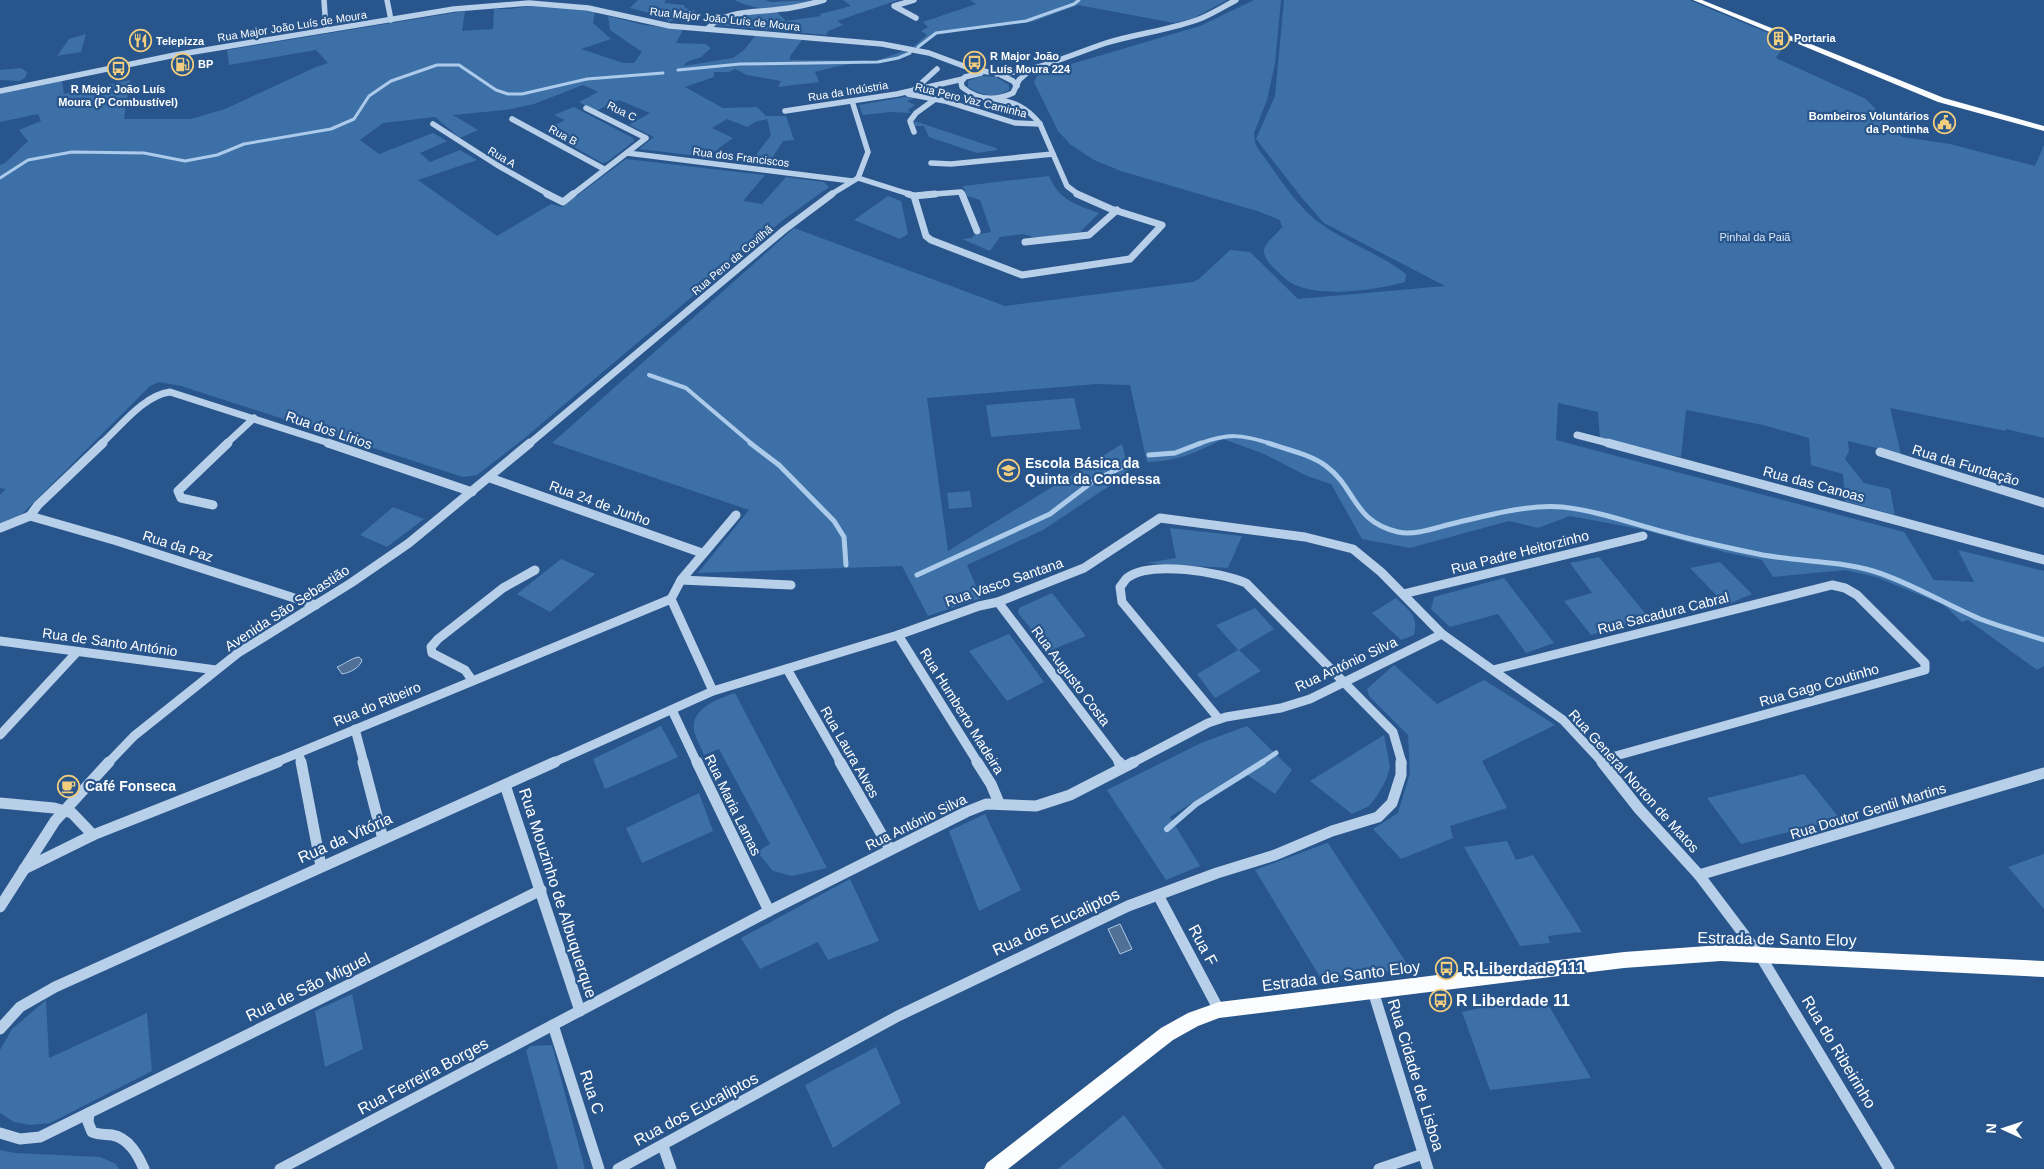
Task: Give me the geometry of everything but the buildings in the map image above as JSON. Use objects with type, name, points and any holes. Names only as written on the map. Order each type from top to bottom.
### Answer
[{"type":"main road","points":[[1696,0],[1941,100],[2044,129]]},
{"type":"main road","name":"Estrada de Santo Eloy","points":[[993,1169],[1167,1034],[1194,1019],[1219,1010],[1624,960],[1721,953],[2044,969]]},
{"type":"street","points":[[324,0],[326,30]]},
{"type":"street","points":[[387,0],[391,20]]},
{"type":"street","points":[[452,0],[454,9]]},
{"type":"street","points":[[706,29],[716,20],[738,13],[787,9],[824,0]]},
{"type":"street","points":[[914,0],[894,6],[916,18]]},
{"type":"street","points":[[997,74],[1012,74],[1031,70],[1105,43],[1204,17],[1236,0]]},
{"type":"street","name":"Rua Major João Luís de Moura","points":[[0,91],[119,65],[454,9],[513,2],[558,4],[609,12],[659,24],[874,42],[911,48],[973,70],[997,74]]},
{"type":"street","name":"Rua Major João Luís de Moura","points":[[945,59],[962,70],[964,78]]},
{"type":"street","points":[[913,91],[937,69]]},
{"type":"street","points":[[992,99],[1010,95],[1017,87],[1021,77],[1031,70]]},
{"type":"street","name":"Rua da Indústria","points":[[785,111],[898,94],[988,72]]},
{"type":"street","points":[[997,74],[1013,81],[1017,87],[1020,104]]},
{"type":"street","points":[[964,78],[962,87],[966,91]]},
{"type":"street","name":"Rua da Indústria","points":[[928,88],[954,88],[977,96],[1020,104]]},
{"type":"street","name":"Rua Pero Vaz Caminha","points":[[898,94],[911,94],[1015,122],[1040,124]]},
{"type":"street","points":[[914,132],[910,121],[912,116],[934,100]]},
{"type":"street","points":[[852,101],[868,152],[855,179]]},
{"type":"street","name":"Rua Pero Vaz Caminha","points":[[914,196],[926,236],[1022,275],[1130,259],[1162,226],[1084,199],[1071,191],[1067,186],[1040,124],[1029,110],[1020,104]]},
{"type":"street","name":"Rua C","points":[[586,108],[646,138]]},
{"type":"street","name":"Rua B","points":[[512,119],[604,169]]},
{"type":"street","name":"Rua A","points":[[433,124],[483,158],[563,202],[604,169]]},
{"type":"street","points":[[604,169],[646,138]]},
{"type":"street","name":"Rua dos Franciscos","points":[[627,153],[855,179],[914,196]]},
{"type":"street","points":[[931,163],[951,164],[1053,154]]},
{"type":"street","name":"Rua Pero da Covilhã","points":[[623,365],[784,230],[855,179]]},
{"type":"street","points":[[914,196],[961,192],[977,231]]},
{"type":"street","points":[[1025,242],[1089,235],[1117,210]]},
{"type":"street","name":"Avenida São Sebastião","points":[[0,907],[63,810],[134,736],[216,670],[264,636],[316,605],[409,543],[490,478],[623,365]]},
{"type":"street","name":"Rua dos Lírios","points":[[30,516],[41,502],[147,401],[162,393],[176,393],[472,492]]},
{"type":"street","points":[[213,506],[181,498],[178,491],[254,418]]},
{"type":"street","name":"Rua das Canoas","points":[[1577,436],[2044,560]]},
{"type":"street","name":"Rua da Fundação","points":[[1880,452],[2044,503]]},
{"type":"street","name":"Rua 24 de Junho","points":[[490,478],[702,553]]},
{"type":"street","points":[[714,691],[671,598],[681,580],[702,553],[736,515]]},
{"type":"street","points":[[0,528],[30,516]]},
{"type":"street","name":"Rua da Paz","points":[[30,516],[117,541],[316,605]]},
{"type":"street","name":"Rua Vasco Santana","points":[[714,691],[898,635],[959,612],[998,602],[1084,568],[1104,557],[1160,518],[1305,537],[1345,546],[1360,554],[1442,634]]},
{"type":"street","name":"Rua Padre Heitorzinho","points":[[1403,594],[1644,536]]},
{"type":"street","name":"Rua dos Eucaliptos","points":[[618,1169],[898,1016],[1128,906],[1217,873],[1275,855],[1332,831],[1364,822],[1384,813],[1396,794],[1402,766],[1397,740],[1393,732],[1251,588],[1241,580],[1221,573],[1182,569],[1153,570],[1131,577],[1123,583],[1119,592],[1122,602],[1219,719]]},
{"type":"street","points":[[472,680],[464,670],[432,653],[431,647],[438,639],[503,588],[535,570]]},
{"type":"street","points":[[681,580],[791,585]]},
{"type":"street","name":"Rua Sacadura Cabral","points":[[1493,670],[1832,585],[1839,585]]},
{"type":"street","name":"Rua Gago Coutinho","points":[[1601,760],[1925,670],[1924,660],[1857,595],[1839,585]]},
{"type":"street","name":"Rua do Ribeiro","points":[[24,869],[93,836],[355,730],[671,598]]},
{"type":"street","name":"Rua Augusto Costa","points":[[998,602],[1123,767]]},
{"type":"street","name":"Rua General Norton de Matos","points":[[1442,634],[1563,720],[1601,760],[1639,809],[1699,876],[1758,954]]},
{"type":"street","name":"Rua António Silva","points":[[580,1011],[769,911],[974,808],[986,804],[999,803],[1044,805],[1070,796],[1200,727],[1219,719],[1281,708],[1310,699],[1442,634]]},
{"type":"street","name":"Rua Humberto Madeira","points":[[898,635],[992,784],[999,803]]},
{"type":"street","name":"Rua de Santo António","points":[[0,641],[216,670]]},
{"type":"street","points":[[0,735],[77,652]]},
{"type":"street","name":"Rua Laura Alves","points":[[787,669],[890,849]]},
{"type":"street","name":"Rua da Vitória","points":[[0,1030],[20,1007],[37,996],[321,866],[714,691]]},
{"type":"street","name":"Rua Maria Lamas","points":[[672,710],[769,911]]},
{"type":"street","points":[[355,730],[383,839]]},
{"type":"street","points":[[299,753],[321,866]]},
{"type":"street","name":"Rua Doutor Gentil Martins","points":[[1699,876],[2044,773]]},
{"type":"street","name":"Rua Mouzinho de Albuquerque","points":[[505,785],[580,1011]]},
{"type":"street","points":[[0,802],[63,810],[72,813],[93,836]]},
{"type":"street","name":"Rua de São Miguel","points":[[89,1113],[541,890]]},
{"type":"street","name":"Rua F","points":[[1158,895],[1219,1010]]},
{"type":"street","name":"Rua do Ribeirinho","points":[[1758,954],[1774,976],[1889,1169]]},
{"type":"street","name":"Rua Cidade de Lisboa","points":[[1373,991],[1428,1169]]},
{"type":"street","name":"Rua Ferreira Borges","points":[[280,1169],[580,1011]]},
{"type":"street","name":"Rua C","points":[[553,1026],[599,1169]]},
{"type":"street","points":[[0,1133],[20,1140],[40,1137],[89,1113]]},
{"type":"street","points":[[89,1113],[88,1125],[90,1129],[95,1134],[117,1136],[123,1139],[144,1169]]},
{"type":"street","points":[[663,1146],[671,1169]]},
{"type":"street","points":[[1379,1169],[1423,1154]]},
{"type":"green space","points":[[638,0],[666,0],[664,3],[684,5],[685,8],[696,11],[669,22],[665,17],[630,8]]},
{"type":"green space","points":[[734,0],[765,0],[771,2],[813,0],[782,7],[764,8]]},
{"type":"green space","points":[[843,0],[898,0],[837,21],[843,25],[828,31],[826,35],[715,25],[717,22],[744,14],[777,12],[786,21],[821,16],[820,14],[851,6]]},
{"type":"green space","points":[[970,0],[1227,0],[1194,18],[1174,23],[1078,5],[1032,22],[938,34],[919,48],[913,47],[927,35],[921,31],[928,27],[923,22],[976,4]]},
{"type":"green space","points":[[1254,0],[1281,0],[1275,63],[1267,100],[1254,133],[1258,149],[1308,213],[1338,235],[1406,274],[1405,282],[1380,288],[1336,292],[1309,289],[1292,283],[1270,264],[1264,254],[1266,245],[1282,227],[1280,220],[1257,211],[1121,171],[1094,160],[1071,145],[1058,131],[1034,82],[1037,76],[1051,70],[1200,26]]},
{"type":"green space","name":"Pinhal da Paiã","points":[[1284,0],[1689,0],[1787,41],[1776,58],[1866,99],[1902,137],[1950,144],[2035,166],[2044,145],[2044,438],[2006,429],[2006,431],[1890,408],[1901,454],[1848,441],[1849,451],[1845,459],[1864,483],[1890,489],[1895,515],[1845,501],[1843,474],[1811,465],[1809,438],[1763,425],[1686,410],[1681,457],[1600,439],[1598,412],[1558,403],[1556,440],[1904,532],[1934,580],[1974,582],[1958,550],[2044,571],[2044,666],[2037,670],[1968,620],[1962,622],[1944,605],[1876,577],[1845,570],[1773,577],[1762,560],[1724,552],[1640,529],[1570,516],[1538,528],[1509,521],[1410,548],[1362,539],[1331,484],[1307,476],[1264,454],[1223,439],[1186,455],[1168,460],[1147,462],[1130,385],[1096,384],[927,398],[948,551],[1122,444],[1129,473],[1043,530],[967,565],[981,598],[928,616],[902,566],[698,573],[749,510],[552,443],[794,228],[1005,306],[1193,282],[1199,279],[1230,250],[1250,252],[1298,299],[1445,286],[1324,223],[1256,139],[1275,96]]},
{"type":"green space","points":[[552,6],[595,12],[593,23],[611,39],[581,49],[623,63],[634,63],[642,52],[610,30],[608,16],[644,25],[683,30],[676,43],[706,44],[711,48],[701,57],[687,62],[683,66],[733,58],[744,50],[755,36],[802,40],[790,56],[790,60],[875,61],[904,51],[913,52],[891,61],[861,63],[815,72],[819,82],[778,87],[781,81],[747,75],[735,69],[729,72],[714,72],[714,77],[685,87],[723,108],[757,107],[766,116],[786,116],[794,140],[783,141],[767,166],[750,163],[771,135],[767,119],[755,122],[747,127],[727,119],[712,128],[733,138],[707,157],[639,149],[654,137],[629,125],[650,113],[619,100],[596,111],[579,102],[598,92],[583,85],[534,104],[505,110],[453,115],[478,130],[460,138],[435,117],[383,123],[360,140],[379,154],[433,133],[447,141],[420,153],[430,162],[460,150],[477,160],[418,180],[497,236],[551,204],[562,207],[626,159],[765,175],[743,201],[762,204],[786,177],[824,182],[829,187],[783,220],[521,441],[477,475],[463,477],[181,386],[159,382],[150,386],[21,515],[0,523],[0,495],[6,489],[0,488],[0,165],[5,163],[28,141],[19,130],[41,121],[38,114],[0,122],[0,93],[62,81],[64,94],[130,80],[124,119],[191,119],[225,109],[328,63],[316,50],[229,65],[227,50],[465,11],[462,31],[493,29],[494,9]]},
{"type":"green space","points":[[86,34],[81,52],[57,56],[69,39]]},
{"type":"green space","points":[[21,68],[27,72],[25,78],[20,81],[0,80],[0,70]]},
{"type":"green space","points":[[981,76],[996,77],[1009,85],[1009,90],[1004,93],[988,95],[968,87],[968,81]]},
{"type":"green space","points":[[945,89],[975,100],[1003,103],[1016,107],[1026,117],[941,91],[933,92]]},
{"type":"green space","points":[[905,97],[915,98],[907,101],[915,105],[908,110],[911,113],[891,112],[863,115],[859,105]]},
{"type":"green space","points":[[574,107],[633,138],[634,141],[607,162],[602,163],[545,130],[565,120],[554,115]]},
{"type":"green space","points":[[914,121],[996,148],[997,150],[977,153],[929,137],[924,126],[915,126]]},
{"type":"green space","points":[[1049,176],[1063,196],[1076,204],[1099,213],[1080,232],[1037,238],[1022,234],[1000,237],[990,251],[962,239],[991,232],[980,200],[967,196],[963,186]]},
{"type":"green space","points":[[888,196],[901,201],[908,234],[900,239],[854,220]]},
{"type":"green space","points":[[1074,398],[1081,429],[991,437],[986,405]]},
{"type":"green space","points":[[970,491],[972,507],[949,509],[947,493]]},
{"type":"green space","points":[[393,507],[424,519],[387,547],[360,535]]},
{"type":"green space","points":[[1170,528],[1242,536],[1228,568],[1146,563],[1176,558]]},
{"type":"green space","points":[[1599,557],[1649,618],[1591,635],[1564,601],[1592,593],[1570,563]]},
{"type":"green space","points":[[561,559],[595,574],[550,612],[517,594]]},
{"type":"green space","points":[[1720,562],[1752,594],[1726,605],[1690,568]]},
{"type":"green space","points":[[1504,578],[1554,643],[1526,653],[1498,614],[1450,627],[1431,609],[1434,597]]},
{"type":"green space","points":[[1052,593],[1086,636],[1049,651],[1018,613],[1019,608]]},
{"type":"green space","points":[[1396,598],[1409,610],[1415,623],[1414,635],[1401,640],[1372,613]]},
{"type":"green space","points":[[1255,608],[1274,629],[1239,650],[1261,671],[1215,698],[1197,674],[1238,650],[1216,625]]},
{"type":"green space","points":[[1009,634],[1044,682],[1007,701],[969,651]]},
{"type":"green space","points":[[1394,665],[1437,704],[1484,680],[1555,725],[1482,761],[1507,808],[1450,826],[1453,838],[1401,859],[1373,829],[1398,813],[1410,773],[1408,735],[1369,696],[1367,689]]},
{"type":"green space","points":[[735,693],[827,868],[792,876],[773,871],[757,852],[770,844],[719,749],[704,755],[694,729],[697,715],[708,705]]},
{"type":"green space","points":[[661,726],[678,757],[605,789],[593,759]]},
{"type":"green space","points":[[1247,726],[1292,770],[1275,794],[1242,771],[1170,817],[1200,866],[1166,880],[1107,790],[1201,743]]},
{"type":"green space","points":[[1384,735],[1390,767],[1386,780],[1369,806],[1352,814],[1310,781]]},
{"type":"green space","points":[[1804,774],[1840,819],[1741,844],[1707,798]]},
{"type":"green space","points":[[699,793],[713,831],[642,863],[626,828]]},
{"type":"green space","points":[[985,814],[1021,890],[979,911],[949,831]]},
{"type":"green space","points":[[1507,841],[1516,860],[1533,855],[1582,932],[1548,936],[1550,943],[1520,946],[1464,847]]},
{"type":"green space","points":[[1328,843],[1411,970],[1320,977],[1255,870]]},
{"type":"green space","points":[[2044,854],[2044,909],[2008,867]]},
{"type":"green space","points":[[850,879],[879,941],[828,960],[818,942],[760,969],[741,938]]},
{"type":"green space","points":[[352,994],[363,1049],[325,1067],[315,1011]]},
{"type":"green space","points":[[1542,994],[1591,1078],[1490,1090],[1462,1012]]},
{"type":"green space","points":[[46,1000],[49,1058],[147,1013],[152,1071],[50,1123],[30,1125],[14,1122],[0,1113],[0,1050],[12,1029]]},
{"type":"green space","points":[[552,1045],[585,1169],[558,1169],[526,1051],[530,1046]]},
{"type":"green space","points":[[876,1047],[901,1103],[833,1148],[805,1085]]},
{"type":"green space","points":[[1124,1115],[1164,1169],[1058,1169]]},
{"type":"green space","points":[[0,1150],[15,1153],[100,1157],[116,1164],[119,1169],[0,1169]]},
{"type":"shaded area","points":[[359,657],[362,660],[361,663],[351,671],[342,674],[337,667],[353,659]]},
{"type":"shaded area","points":[[1120,924],[1132,949],[1120,954],[1108,929]]},
{"type":"waterway","points":[[918,47],[936,33],[1026,21],[1074,4],[1079,0]]},
{"type":"waterway","points":[[678,70],[740,64],[878,62],[898,58],[910,53]]},
{"type":"waterway","points":[[0,178],[28,160],[72,152],[144,153],[185,161],[217,155],[244,144],[331,129],[354,119],[369,96],[391,81],[437,65],[459,65],[496,90],[508,94],[522,94],[587,79],[663,73]]},
{"type":"waterway","points":[[649,375],[686,388],[752,444]]},
{"type":"waterway","points":[[1200,443],[1218,438],[1235,436],[1272,444]]},
{"type":"waterway","points":[[750,443],[779,465],[834,521],[844,537],[846,565]]},
{"type":"waterway","points":[[1149,455],[1175,453],[1200,443]]},
{"type":"waterway","points":[[1268,443],[1306,455],[1326,466],[1344,484],[1363,513],[1383,527],[1398,532],[1424,531],[1492,514],[1534,507],[1576,509],[1693,540],[1747,552],[1772,557],[1859,567],[1901,581],[1980,619],[2044,640]]},
{"type":"waterway","points":[[917,575],[1050,514],[1092,482],[1126,465]]},
{"type":"waterway","points":[[1261,763],[1276,753]]},
{"type":"waterway","points":[[1167,829],[1196,804],[1263,762]]},
{"type":"place","name":"Portaria","points":[[1778,38]]},
{"type":"place","name":"Telepizza","points":[[140,41]]},
{"type":"place","name":"R Major João Luís Moura 224","points":[[974,62]]},
{"type":"place","name":"BP","points":[[182,64]]},
{"type":"place","name":"R Major João Luís Moura (P Combustível)","points":[[118,68]]},
{"type":"place","name":"Bombeiros Voluntários da Pontinha","points":[[1945,122]]},
{"type":"place","name":"Escola Básica da Quinta da Condessa","points":[[1009,471]]},
{"type":"place","name":"Café Fonseca","points":[[69,786]]},
{"type":"place","name":"R Liberdade 111","points":[[1447,968]]},
{"type":"place","name":"R Liberdade 11","points":[[1440,1000]]}]
